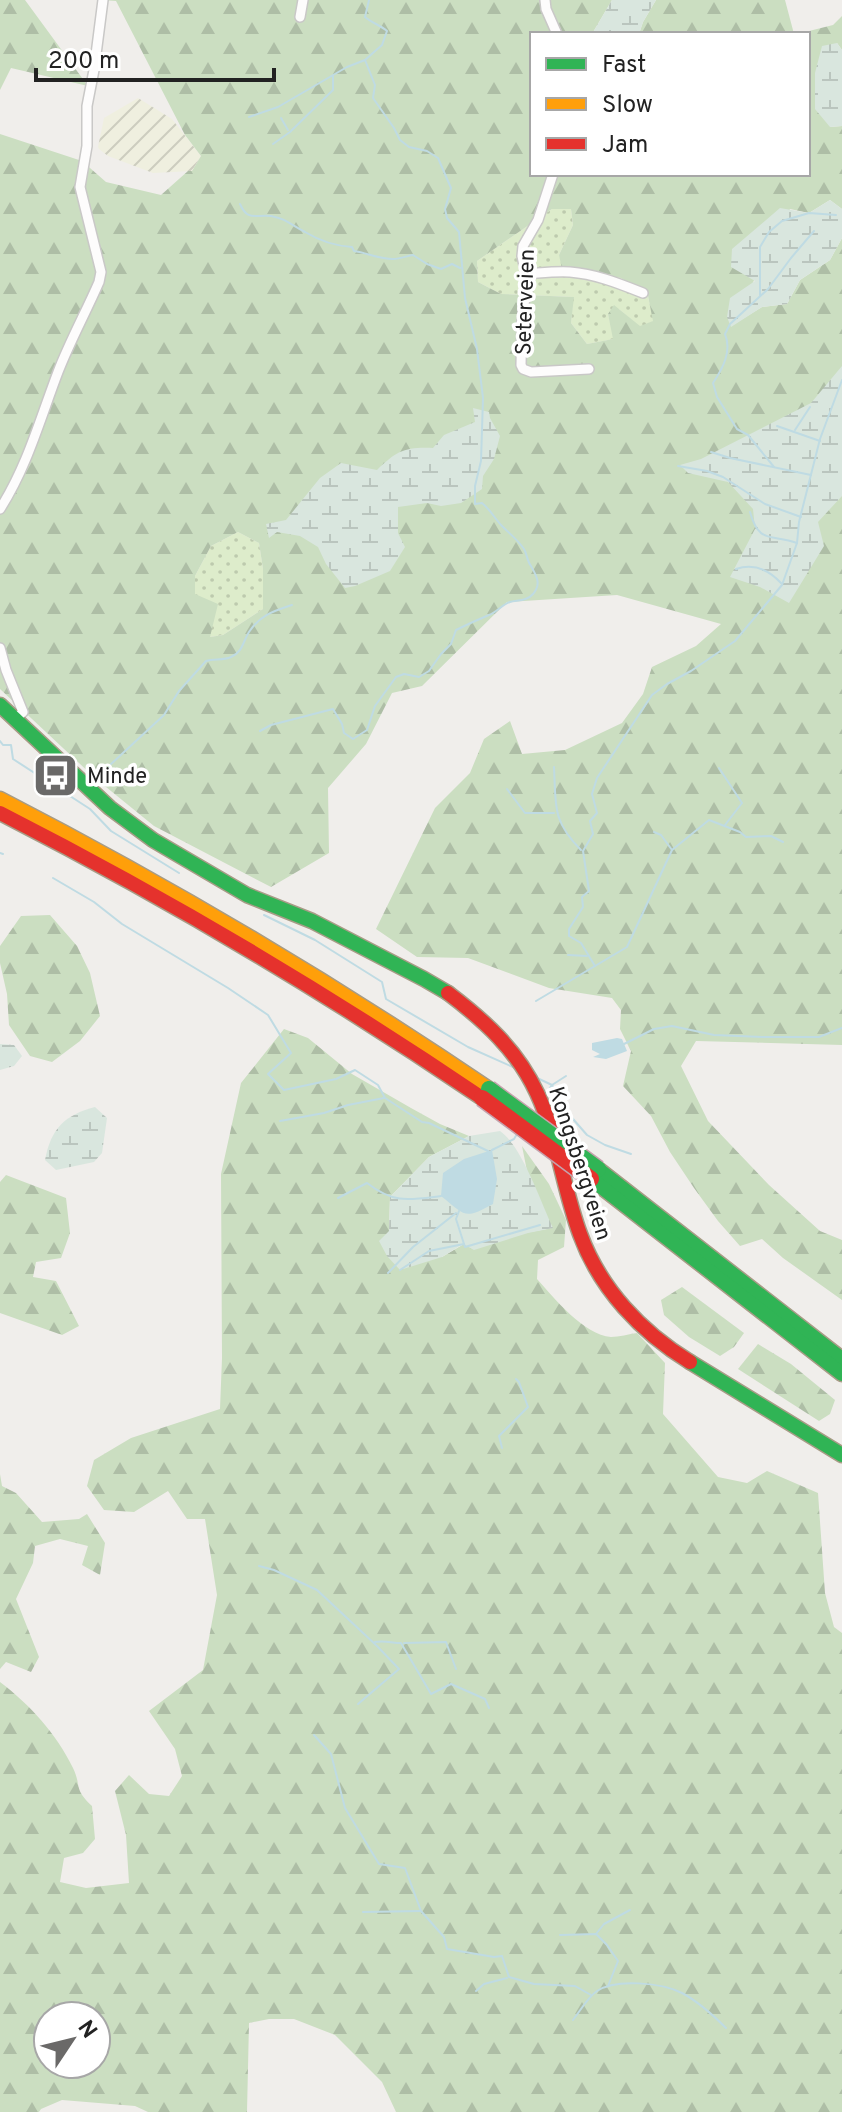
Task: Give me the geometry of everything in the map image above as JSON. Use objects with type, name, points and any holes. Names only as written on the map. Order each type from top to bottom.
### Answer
[{"type":"main road","name":"Kongsbergveien","points":[[0,705],[19,716],[110,808],[153,840],[247,895],[312,921],[400,966],[479,1016],[510,1049],[536,1091],[590,1259],[628,1313],[683,1358],[842,1455]]},
{"type":"main road","points":[[0,799],[228,921],[354,998],[842,1359]]},
{"type":"main road","points":[[0,813],[113,870],[257,952],[485,1094]]},
{"type":"main road","points":[[595,1174],[842,1374]]},
{"type":"street","points":[[0,509],[35,439],[71,339],[99,282],[101,272],[80,187],[87,146],[87,106],[103,0]]},
{"type":"street","points":[[300,17],[303,0]]},
{"type":"street","points":[[545,0],[556,32]]},
{"type":"street","name":"Seterveien","points":[[552,176],[538,220],[523,246],[527,291],[521,339],[522,368],[531,372],[589,369]]},
{"type":"street","points":[[526,274],[585,274],[643,293]]},
{"type":"street","points":[[0,648],[19,716]]},
{"type":"green space","points":[[0,0],[25,0],[88,86],[11,68],[0,90]]},
{"type":"green space","points":[[101,0],[612,0],[593,32],[530,32],[530,176],[810,176],[810,32],[805,32],[833,25],[842,16],[842,50],[837,43],[830,127],[842,126],[842,209],[830,200],[809,213],[790,209],[731,326],[762,307],[787,304],[800,280],[830,260],[842,238],[842,1045],[696,1041],[681,1066],[708,1121],[769,1185],[820,1231],[842,1240],[842,1300],[762,1239],[740,1246],[718,1221],[670,1152],[651,1116],[623,1086],[631,1051],[620,1029],[621,1010],[612,998],[549,988],[468,958],[417,957],[376,929],[435,808],[470,773],[484,739],[510,721],[522,754],[565,750],[622,723],[643,694],[652,667],[696,646],[721,624],[617,595],[507,602],[422,686],[392,693],[366,744],[328,788],[329,853],[271,887],[154,826],[95,778],[0,689],[0,134],[82,161],[106,182],[161,195],[188,171],[192,171],[201,156],[185,135],[116,1]],"holes":[[[552,209],[571,209],[573,225],[559,255],[562,269],[621,278],[648,296],[653,321],[640,326],[614,305],[608,314],[613,339],[587,344],[571,323],[574,297],[501,294],[478,282],[477,261]],[[238,532],[259,543],[263,569],[263,609],[223,635],[210,637],[218,604],[195,594],[195,576],[211,546]]]},
{"type":"green space","points":[[612,0],[656,0],[640,32],[593,32]]},
{"type":"green space","points":[[656,0],[785,0],[793,32],[640,32]]},
{"type":"green space","points":[[837,43],[842,50],[842,126],[830,127],[815,109],[815,73],[822,46]]},
{"type":"green space","points":[[138,98],[172,119],[201,156],[192,171],[153,173],[108,156],[99,149],[104,118]]},
{"type":"green space","points":[[830,200],[842,209],[842,238],[830,260],[800,280],[787,304],[762,307],[731,327],[727,317],[730,298],[755,281],[731,267],[732,249],[780,208],[809,213]]},
{"type":"green space","points":[[552,209],[571,209],[573,225],[559,255],[572,272],[621,278],[648,297],[654,321],[640,327],[619,309],[608,314],[614,339],[587,344],[571,323],[573,297],[501,294],[478,282],[477,261]]},
{"type":"green space","points":[[842,366],[842,496],[818,522],[824,546],[789,603],[760,587],[730,577],[755,529],[753,509],[728,482],[688,473],[680,465],[701,459],[811,403]]},
{"type":"green space","points":[[473,408],[489,412],[500,436],[494,459],[483,476],[482,489],[461,503],[398,507],[398,533],[405,547],[390,571],[345,588],[326,564],[318,547],[300,536],[277,532],[269,538],[266,524],[286,520],[320,478],[341,463],[377,470],[402,452],[433,448],[444,435],[475,422]]},
{"type":"green space","points":[[238,532],[259,543],[263,569],[263,609],[223,635],[210,637],[195,594],[195,576],[211,546]]},
{"type":"green space","points":[[50,915],[77,946],[90,973],[100,1016],[80,1041],[52,1062],[30,1056],[9,1025],[7,994],[0,963],[0,946],[21,916]]},
{"type":"green space","points":[[284,1029],[308,1038],[352,1074],[440,1124],[469,1136],[429,1157],[390,1197],[389,1231],[442,1257],[464,1244],[552,1228],[527,1171],[522,1146],[549,1184],[566,1220],[564,1247],[538,1260],[537,1279],[590,1330],[611,1337],[637,1333],[665,1363],[663,1414],[718,1477],[747,1483],[767,1471],[818,1493],[825,1593],[834,1627],[842,1633],[842,2112],[396,2112],[382,2082],[335,2035],[294,2019],[269,2019],[249,2023],[247,2112],[148,2112],[135,2106],[62,2100],[39,2112],[0,2112],[0,1682],[22,1700],[50,1731],[76,1774],[82,1795],[92,1806],[95,1839],[83,1853],[64,1858],[60,1882],[86,1888],[129,1883],[126,1835],[115,1791],[129,1775],[149,1794],[169,1796],[182,1776],[175,1749],[149,1711],[203,1670],[217,1595],[205,1519],[187,1519],[168,1491],[134,1512],[104,1510],[87,1486],[94,1460],[131,1438],[220,1409],[221,1174],[241,1083]]},
{"type":"green space","points":[[0,1044],[14,1045],[22,1056],[14,1066],[0,1070]]},
{"type":"green space","points":[[95,1107],[107,1118],[102,1153],[94,1162],[56,1170],[45,1160],[51,1139],[61,1124],[75,1114]]},
{"type":"green space","points":[[500,1131],[516,1149],[553,1228],[474,1250],[463,1244],[442,1257],[400,1270],[379,1241],[389,1231],[390,1197],[429,1157],[469,1136]]},
{"type":"green space","points":[[6,1175],[66,1198],[70,1233],[61,1258],[36,1262],[33,1277],[56,1281],[79,1326],[62,1335],[0,1313],[0,1182]]},
{"type":"green space","points":[[682,1287],[744,1333],[734,1347],[720,1356],[689,1337],[664,1315],[661,1300]]},
{"type":"green space","points":[[758,1344],[791,1364],[835,1400],[830,1414],[819,1421],[738,1369]]},
{"type":"green space","points":[[0,1474],[2,1486],[16,1493],[42,1522],[79,1519],[87,1514],[105,1543],[100,1575],[82,1565],[88,1546],[60,1539],[35,1546],[33,1563],[16,1599],[39,1657],[31,1672],[6,1662],[0,1669]]},
{"type":"water","points":[[622,1039],[627,1051],[606,1059],[593,1057],[600,1054],[592,1050],[592,1043]]},
{"type":"water","points":[[492,1150],[497,1179],[493,1204],[470,1214],[461,1212],[441,1196],[443,1173],[464,1159]]},
{"type":"waterway","points":[[249,117],[278,107],[365,60],[382,45],[387,31],[365,17],[369,0]]},
{"type":"waterway","points":[[260,731],[271,725],[333,709],[344,733],[353,739],[367,730],[375,706],[396,677],[404,674],[419,677],[429,671],[451,644],[456,630],[492,614],[507,603],[528,598],[538,583],[522,546],[485,505],[475,504],[475,486],[481,461],[483,398],[477,349],[465,298],[459,232],[447,218],[445,209],[451,188],[438,158],[427,151],[409,147],[400,140],[373,98],[375,85],[365,60]]},
{"type":"waterway","points":[[273,144],[290,132],[333,90],[333,76]]},
{"type":"waterway","points":[[281,118],[288,130]]},
{"type":"waterway","points":[[240,204],[249,215],[281,219],[316,238],[352,247],[354,251],[388,259],[413,255],[441,269],[452,264],[460,268]]},
{"type":"waterway","points":[[760,295],[760,247],[769,232],[782,221],[809,213],[836,215]]},
{"type":"waterway","points":[[774,467],[748,435],[737,429],[717,397],[713,383],[725,359],[725,334],[730,324],[768,289],[814,231]]},
{"type":"waterway","points":[[595,966],[581,943],[569,936],[569,929],[583,907],[582,897],[589,891],[583,851],[593,834],[590,821],[597,813],[592,794],[597,778],[652,695],[735,641],[782,585],[797,543],[799,522],[820,439],[842,380]]},
{"type":"waterway","points":[[795,430],[810,407]]},
{"type":"waterway","points":[[777,426],[820,441]]},
{"type":"waterway","points":[[711,452],[811,475]]},
{"type":"waterway","points":[[678,466],[723,477],[765,504],[801,517]]},
{"type":"waterway","points":[[750,512],[762,533],[797,543]]},
{"type":"waterway","points":[[736,569],[760,568],[781,583]]},
{"type":"waterway","points":[[107,773],[110,765],[164,715],[179,691],[206,661],[235,655],[258,621],[292,605]]},
{"type":"waterway","points":[[0,741],[3,745],[11,745],[13,759],[90,809],[111,831],[179,873]]},
{"type":"waterway","points":[[554,767],[557,812],[565,830],[581,850]]},
{"type":"waterway","points":[[719,768],[742,803],[725,825]]},
{"type":"waterway","points":[[507,789],[525,813],[554,813]]},
{"type":"waterway","points":[[536,1001],[627,947],[672,850],[709,820],[746,837],[771,836],[783,842]]},
{"type":"waterway","points":[[654,832],[661,835],[672,850]]},
{"type":"waterway","points":[[53,878],[268,1015],[291,1053],[268,1074],[284,1090],[336,1079],[355,1070],[378,1085],[385,1098],[422,1122],[488,1151]]},
{"type":"waterway","points":[[264,915],[315,940],[382,982],[386,999],[468,1047],[515,1068]]},
{"type":"waterway","points":[[568,955],[587,956]]},
{"type":"waterway","points":[[622,1045],[654,1029],[672,1026],[714,1035],[762,1037],[819,1037],[842,1028]]},
{"type":"waterway","points":[[544,1096],[552,1085],[566,1076]]},
{"type":"waterway","points":[[535,1077],[552,1085],[587,1135],[631,1154]]},
{"type":"waterway","points":[[280,1121],[384,1098]]},
{"type":"waterway","points":[[492,1150],[514,1139],[517,1134]]},
{"type":"waterway","points":[[338,1198],[367,1183],[385,1194],[402,1199],[441,1196]]},
{"type":"waterway","points":[[400,1270],[429,1251],[464,1244],[456,1219],[459,1211]]},
{"type":"waterway","points":[[388,1273],[413,1247],[456,1213]]},
{"type":"waterway","points":[[464,1244],[465,1247],[540,1225]]},
{"type":"waterway","points":[[502,1448],[499,1436],[528,1407],[516,1379]]},
{"type":"waterway","points":[[259,1566],[317,1590],[399,1669],[358,1704]]},
{"type":"waterway","points":[[375,1642],[401,1643],[431,1694],[451,1684],[485,1699],[489,1708]]},
{"type":"waterway","points":[[404,1643],[446,1642],[456,1669]]},
{"type":"waterway","points":[[314,1735],[331,1754],[345,1808],[379,1864],[405,1868],[421,1911],[444,1937],[447,1949],[502,1956],[509,1977],[534,1984],[575,1986],[591,1995]]},
{"type":"waterway","points":[[596,1934],[604,1924],[630,1910]]},
{"type":"waterway","points":[[363,1912],[421,1911]]},
{"type":"waterway","points":[[560,1935],[596,1934],[607,1945],[618,1961],[608,1986]]},
{"type":"waterway","points":[[476,1991],[484,1984],[507,1978]]},
{"type":"waterway","points":[[573,2020],[597,1991],[615,1984],[639,1983],[682,1993],[706,2009],[726,2028]]},
{"type":"traffic: fast","points":[[0,705],[110,808],[153,840],[247,895],[312,921],[448,993]]},
{"type":"traffic: fast","points":[[489,1089],[598,1169]]},
{"type":"traffic: fast","points":[[598,1169],[842,1359]]},
{"type":"traffic: fast","points":[[591,1179],[842,1374]]},
{"type":"traffic: fast","points":[[690,1362],[842,1455]]},
{"type":"traffic: slow","points":[[0,799],[249,936],[489,1089]]},
{"type":"traffic: jam","points":[[0,813],[246,948],[482,1098]]},
{"type":"traffic: jam","points":[[448,993],[499,1037],[529,1078],[550,1128],[580,1234],[599,1273],[639,1323],[690,1362]]},
{"type":"traffic: jam","points":[[482,1098],[591,1179]]},
{"type":"place","name":"Minde","points":[[56,775]]}]
